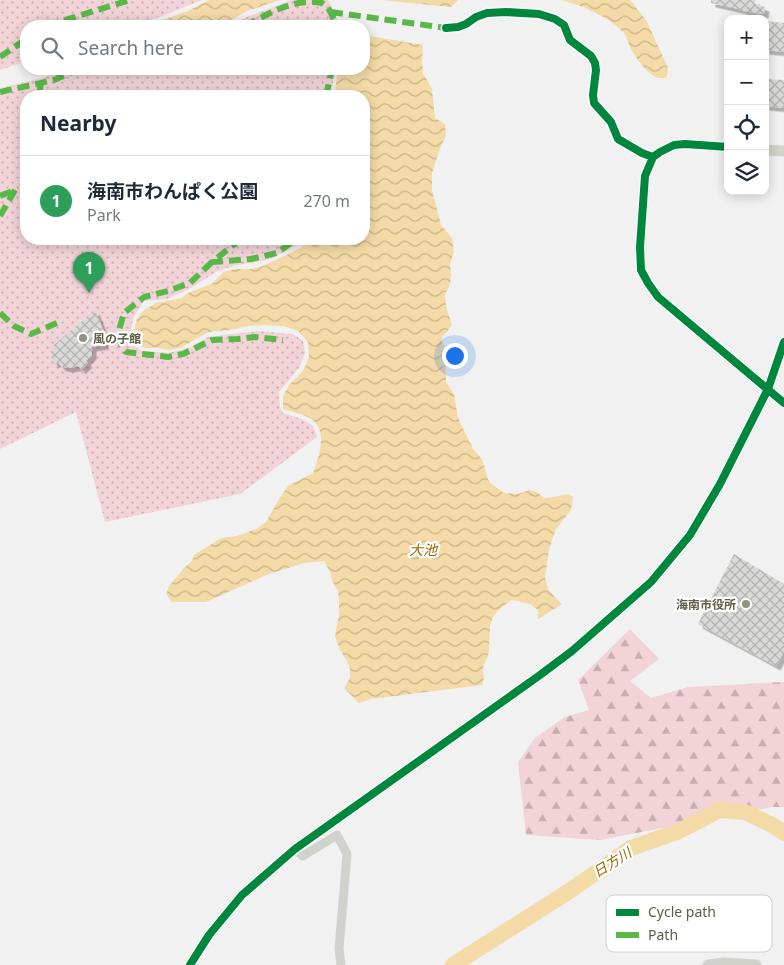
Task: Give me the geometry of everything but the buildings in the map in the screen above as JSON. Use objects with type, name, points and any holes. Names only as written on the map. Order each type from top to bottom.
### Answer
[{"type":"street","points":[[446,28],[458,27],[476,17],[496,12],[539,14],[555,19],[564,25],[570,40],[591,56],[595,63],[594,103],[611,122],[618,139],[653,157]]},
{"type":"street","points":[[724,147],[674,145],[653,157],[646,176],[640,247],[641,270],[648,284],[658,297],[784,403]]},
{"type":"street","points":[[769,150],[784,151]]},
{"type":"street","points":[[190,965],[209,935],[242,895],[294,850],[540,675],[572,650],[650,582],[690,535],[720,484],[768,389],[784,342]]},
{"type":"street","points":[[294,850],[302,856],[337,835],[348,854],[339,949],[341,965]]},
{"type":"street","points":[[708,965],[724,963],[756,965]]},
{"type":"green space","points":[[0,0],[202,0],[152,20],[20,20],[20,63],[0,70]]},
{"type":"green space","points":[[291,0],[328,0],[338,20],[239,20]]},
{"type":"green space","points":[[50,75],[335,75],[331,90],[20,90],[20,245],[297,245],[271,259],[233,266],[216,272],[191,288],[167,299],[144,301],[134,316],[130,334],[136,347],[142,351],[169,353],[191,347],[208,337],[258,331],[293,334],[303,341],[305,353],[299,368],[279,392],[280,408],[283,413],[302,419],[313,426],[317,437],[240,494],[105,522],[76,412],[0,449],[0,88]]},
{"type":"green space","points":[[630,629],[659,659],[630,681],[651,698],[688,687],[784,682],[784,807],[772,807],[600,840],[526,835],[518,762],[535,738],[565,717],[589,710],[578,680]]},
{"type":"water","points":[[209,0],[280,0],[247,11],[231,20],[163,20],[188,11]]},
{"type":"water","points":[[381,0],[458,0],[451,7]]},
{"type":"water","points":[[561,0],[630,0],[646,20],[668,68],[667,77],[655,77],[646,70],[632,51],[626,36],[618,27],[603,17],[578,5]]},
{"type":"water","name":"大池","points":[[370,36],[423,45],[423,73],[432,89],[435,118],[445,124],[446,135],[432,173],[432,190],[441,225],[452,238],[454,252],[450,264],[450,284],[445,295],[452,325],[441,339],[445,348],[446,382],[454,394],[458,418],[473,449],[482,459],[489,482],[504,493],[518,494],[529,490],[537,492],[544,498],[568,494],[573,497],[571,510],[556,529],[549,549],[545,578],[549,591],[562,604],[538,619],[538,610],[530,604],[512,600],[498,611],[490,627],[489,653],[483,667],[484,679],[482,685],[371,699],[359,703],[344,688],[350,678],[350,669],[335,636],[339,615],[338,591],[324,561],[304,563],[269,574],[206,602],[172,602],[166,594],[169,586],[192,561],[194,555],[221,538],[237,536],[256,529],[266,522],[288,486],[313,473],[321,444],[319,429],[310,418],[283,409],[283,396],[289,385],[303,371],[309,357],[308,342],[298,331],[283,326],[265,325],[207,333],[180,348],[168,350],[144,348],[138,344],[134,330],[137,319],[144,310],[156,303],[182,298],[188,293],[213,283],[223,272],[235,269],[252,269],[265,265],[301,248],[303,245],[370,245],[370,90],[335,90],[337,75],[370,75]]},
{"type":"waterway","name":"日方川","points":[[453,965],[568,892],[631,848],[677,832],[720,810],[745,812],[784,833]]},
{"type":"marked path","points":[[65,20],[130,0]]},
{"type":"marked path","points":[[257,20],[288,6],[306,2],[322,3],[328,8],[334,20]]},
{"type":"marked path","points":[[331,12],[446,28]]},
{"type":"marked path","points":[[0,57],[20,43]]},
{"type":"marked path","points":[[0,92],[54,80],[65,75]]},
{"type":"marked path","points":[[327,90],[331,75]]},
{"type":"marked path","points":[[40,90],[41,83]]},
{"type":"marked path","points":[[0,216],[15,190],[20,188]]},
{"type":"marked path","points":[[0,196],[15,190]]},
{"type":"marked path","points":[[233,245],[212,262],[251,259],[277,253],[288,245]]},
{"type":"marked path","points":[[212,262],[190,283],[144,297],[124,313],[119,330],[121,345],[126,352],[168,357],[183,354],[212,340],[255,337],[283,340]]},
{"type":"marked path","points":[[0,313],[14,326],[31,334],[57,323]]},
{"type":"cycle path","points":[[446,28],[458,27],[487,13],[539,14],[555,19],[564,25],[570,40],[591,56],[595,63],[594,103],[611,122],[618,139],[653,157]]},
{"type":"cycle path","points":[[724,147],[674,145],[653,157],[645,176],[640,247],[641,270],[658,297],[784,403]]},
{"type":"cycle path","points":[[190,965],[209,935],[242,895],[295,849],[540,675],[572,651],[651,582],[690,535],[720,484],[768,389],[784,342]]},
{"type":"place","name":"海南市わんぱく公園","points":[[89,293]]},
{"type":"place","name":"風の子館","points":[[83,338]]},
{"type":"place","name":"海南市役所","points":[[746,604]]}]
